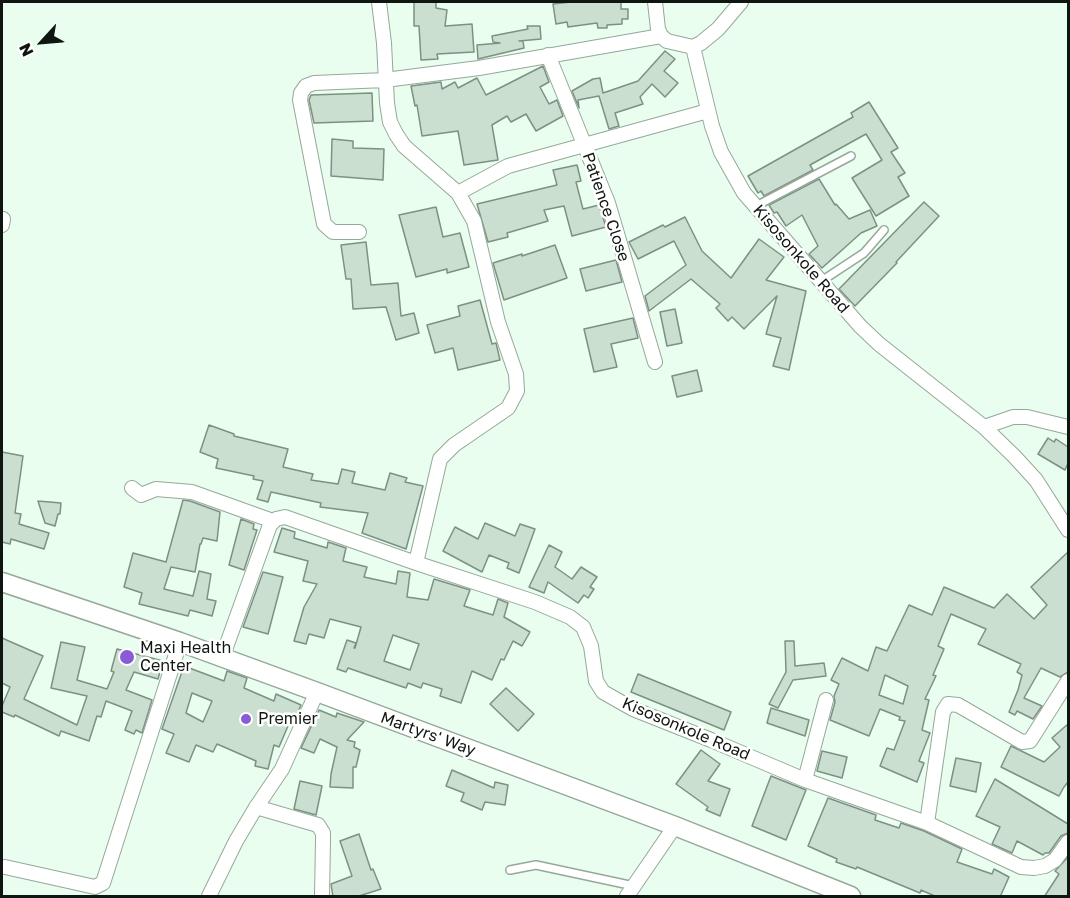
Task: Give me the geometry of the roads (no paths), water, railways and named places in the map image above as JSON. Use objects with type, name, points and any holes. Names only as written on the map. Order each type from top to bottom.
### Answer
[{"type":"main road","name":"Martyrs' Way","points":[[2,582],[180,642],[317,692],[675,826],[851,897]]},
{"type":"street","points":[[379,2],[390,122],[404,146],[458,193],[466,205],[474,221],[498,322],[516,374],[517,391],[508,408],[454,445],[440,459],[416,563]]},
{"type":"street","points":[[655,2],[661,36],[667,41],[693,47],[718,29],[741,2]]},
{"type":"street","points":[[359,232],[333,232],[324,224],[300,100],[301,93],[306,86],[314,83],[385,80],[478,69],[661,36]]},
{"type":"street","name":"Kisosonkole Road","points":[[693,47],[708,111],[721,152],[744,193],[845,311],[879,344],[984,427],[1036,480],[1068,530]]},
{"type":"street","name":"Patience Close","points":[[548,55],[608,203],[655,362]]},
{"type":"street","points":[[458,193],[508,166],[708,111]]},
{"type":"street","points":[[984,427],[1013,417],[1028,417],[1068,427]]},
{"type":"street","name":"Kisosonkole Road","points":[[132,488],[141,495],[156,489],[192,492],[273,521],[279,517],[285,517],[535,602],[570,617],[584,627],[591,646],[596,681],[603,692],[633,709],[806,780],[927,823],[1021,867],[1045,866],[1055,860],[1068,842]]},
{"type":"street","points":[[222,657],[273,521]]},
{"type":"street","points":[[5,867],[95,887],[103,883],[180,642]]},
{"type":"street","points":[[927,823],[943,712],[948,704],[958,705],[1022,742],[1030,741],[1068,681]]},
{"type":"street","points":[[209,897],[236,841],[282,769],[317,692]]},
{"type":"street","points":[[806,780],[826,700]]},
{"type":"street","points":[[256,807],[318,825],[323,833],[322,897]]},
{"type":"street","points":[[630,891],[675,826]]},
{"type":"lane","points":[[756,206],[851,156]]},
{"type":"lane","points":[[820,282],[864,253],[884,230]]},
{"type":"lane","points":[[510,870],[536,865],[630,891]]},
{"type":"place","name":"Maxi Health Center","points":[[127,657]]},
{"type":"place","name":"Premier","points":[[246,719]]}]
